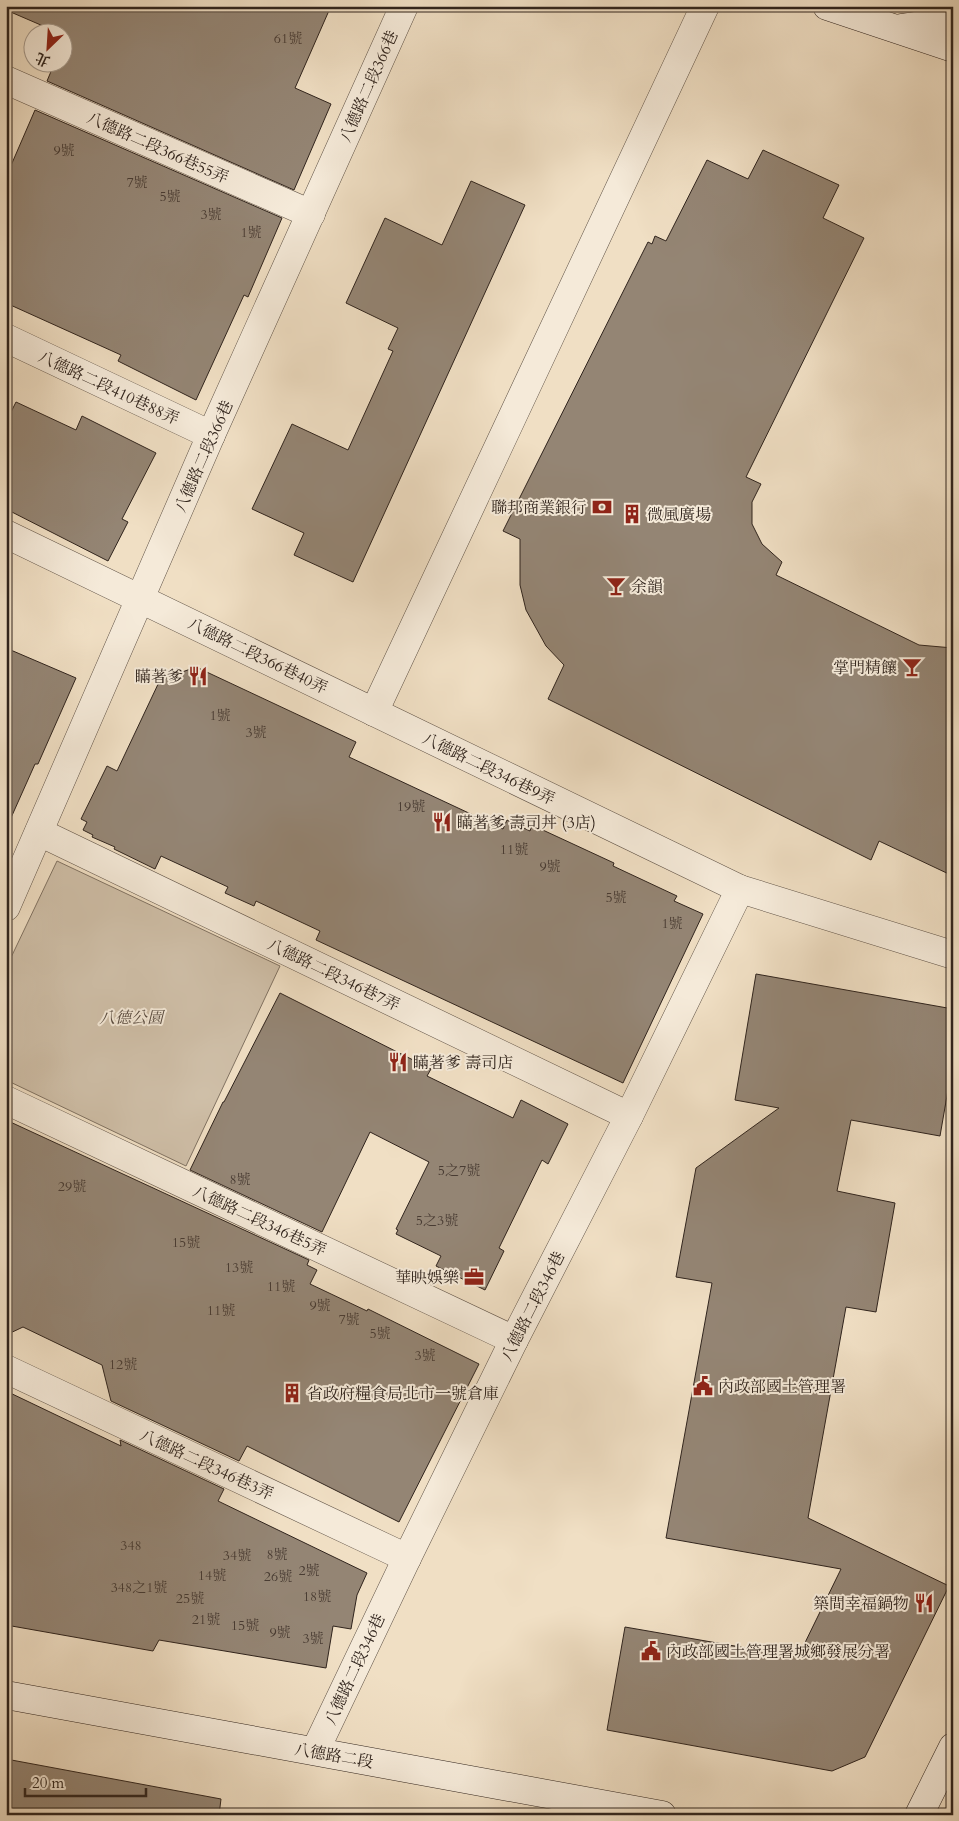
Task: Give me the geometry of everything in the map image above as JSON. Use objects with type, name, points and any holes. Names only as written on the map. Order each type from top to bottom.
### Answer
[{"type":"street","name":"八德路二段366巷","points":[[6,907],[142,598],[211,435],[404,6]]},
{"type":"street","points":[[374,712],[705,6]]},
{"type":"street","points":[[827,6],[953,48]]},
{"type":"street","points":[[894,29],[948,21],[952,6]]},
{"type":"street","name":"八德路二段366巷55弄","points":[[6,80],[311,214]]},
{"type":"street","name":"八德路二段410巷88弄","points":[[6,338],[211,435]]},
{"type":"street","name":"八德路二段366巷40弄","points":[[6,534],[142,598],[374,712]]},
{"type":"street","name":"八德路二段346巷9弄","points":[[374,712],[740,889],[953,955]]},
{"type":"street","name":"八德路二段346巷7弄","points":[[39,832],[629,1116]]},
{"type":"street","name":"八德路二段346巷","points":[[315,1751],[514,1340],[629,1116],[740,889]]},
{"type":"street","name":"八德路二段346巷5弄","points":[[6,1100],[514,1340]]},
{"type":"street","name":"八德路二段346巷3弄","points":[[6,1370],[407,1558]]},
{"type":"street","name":"八德路二段","points":[[6,1694],[662,1815]]},
{"type":"street","points":[[919,1815],[953,1747]]},
{"type":"green space","name":"八德公園","points":[[57,861],[280,966],[186,1166],[6,1080],[6,968]]},
{"type":"building","points":[[6,6],[331,6],[295,88],[331,104],[294,190],[47,81],[51,72],[72,72],[72,22],[34,22],[6,10]]},
{"type":"building","points":[[35,110],[282,218],[248,297],[244,295],[196,400],[118,361],[121,355],[6,303],[6,177]]},
{"type":"building","name":"微風廣場","points":[[763,150],[839,185],[823,218],[864,238],[746,477],[761,484],[752,502],[752,524],[762,544],[782,562],[776,575],[919,645],[953,648],[953,876],[879,841],[871,860],[548,699],[564,665],[546,646],[526,610],[520,585],[520,539],[503,531],[648,242],[652,244],[655,236],[666,241],[707,160],[748,179]]},
{"type":"building","points":[[471,181],[525,205],[353,582],[294,555],[304,533],[252,509],[292,424],[348,450],[393,351],[388,349],[398,328],[346,303],[385,218],[442,245]]},
{"type":"building","points":[[16,402],[76,430],[82,416],[156,453],[122,519],[128,522],[108,561],[6,509],[6,422]]},
{"type":"building","points":[[6,648],[76,678],[38,764],[35,764],[6,829]]},
{"type":"building","points":[[196,667],[356,742],[349,757],[503,829],[507,820],[530,831],[532,825],[614,863],[613,866],[677,896],[674,901],[703,914],[623,1083],[316,940],[320,931],[256,901],[254,906],[225,893],[228,887],[161,856],[155,869],[114,849],[115,847],[92,837],[93,835],[83,830],[87,822],[81,819],[107,766],[117,771],[160,680]]},
{"type":"building","points":[[756,974],[953,1009],[953,1061],[940,1136],[851,1120],[837,1191],[895,1203],[876,1312],[846,1307],[808,1518],[949,1586],[865,1757],[832,1771],[607,1730],[625,1627],[798,1657],[841,1569],[666,1538],[712,1283],[676,1277],[696,1168],[779,1108],[735,1100]]},
{"type":"building","points":[[280,993],[431,1069],[427,1076],[513,1118],[521,1100],[568,1124],[548,1164],[542,1160],[499,1248],[504,1251],[485,1290],[436,1266],[441,1256],[396,1234],[398,1230],[396,1229],[429,1162],[370,1132],[322,1232],[190,1170]]},
{"type":"building","points":[[6,1120],[309,1260],[307,1265],[317,1270],[310,1284],[367,1311],[368,1309],[479,1364],[399,1522],[247,1446],[239,1461],[111,1401],[102,1365],[23,1327],[6,1335]]},
{"type":"building","points":[[6,1391],[121,1446],[120,1440],[224,1489],[218,1501],[367,1573],[357,1595],[351,1629],[333,1626],[326,1668],[159,1640],[153,1651],[6,1625]]},
{"type":"building","points":[[6,1759],[221,1799],[219,1815],[6,1815]]},
{"type":"place","name":"聯邦商業銀行","points":[[602,507]]},
{"type":"place","name":"微風廣場","points":[[632,514]]},
{"type":"place","name":"余韻","points":[[616,586]]},
{"type":"place","name":"掌門精饟","points":[[912,667]]},
{"type":"place","name":"瞞著爹","points":[[198,676]]},
{"type":"place","name":"瞞著爹 壽司丼 (3店)","points":[[442,822]]},
{"type":"place","name":"瞞著爹 壽司店","points":[[398,1062]]},
{"type":"place","name":"華映娛樂","points":[[474,1277]]},
{"type":"place","name":"內政部國土管理署","points":[[703,1386]]},
{"type":"place","name":"省政府糧食局北市一號倉庫","points":[[292,1393]]},
{"type":"place","name":"築間幸福鍋物","points":[[924,1603]]},
{"type":"place","name":"內政部國土管理署城鄉發展分署","points":[[651,1651]]}]
